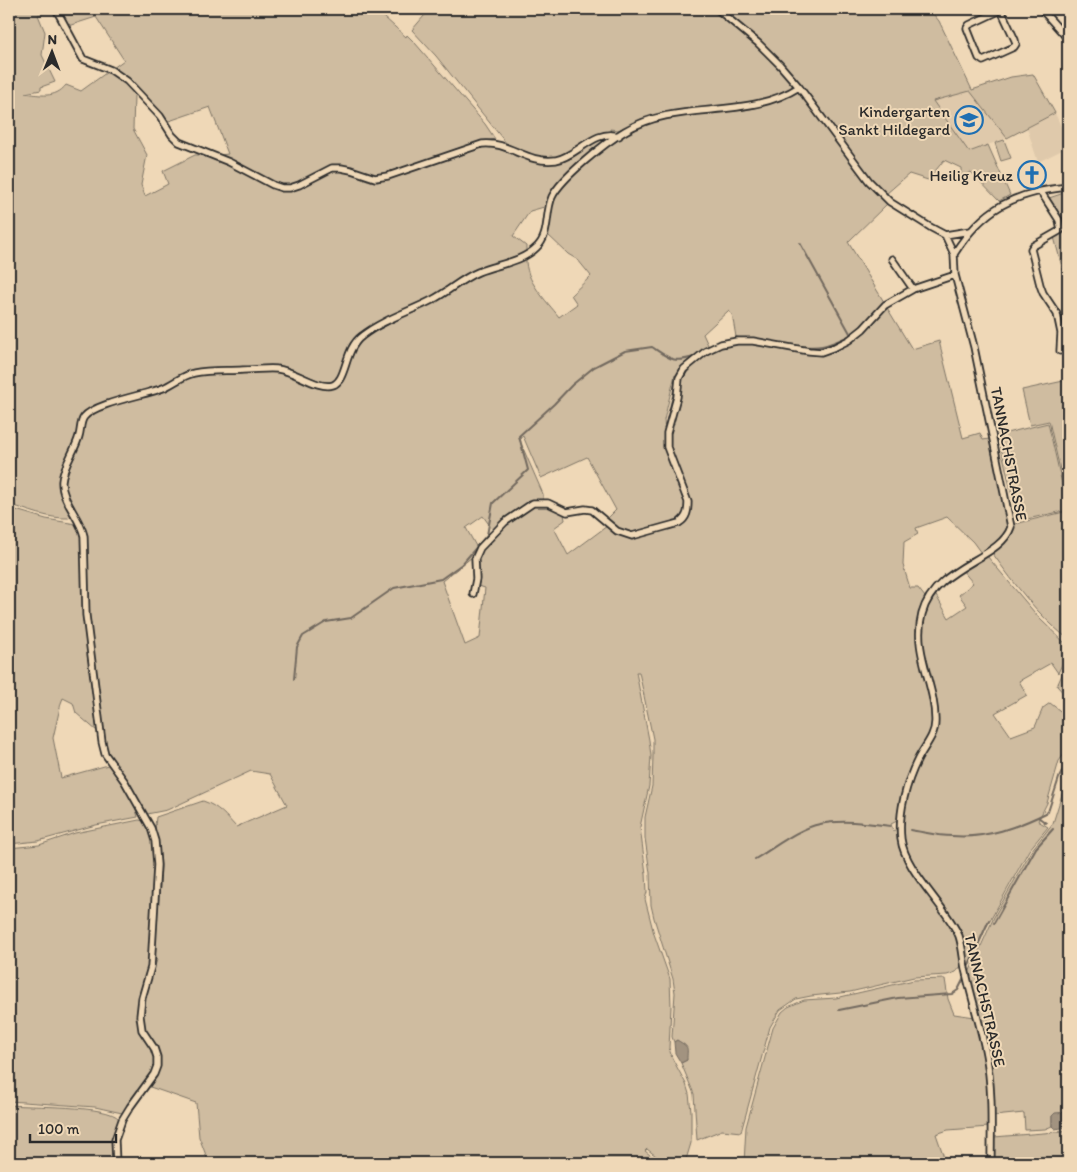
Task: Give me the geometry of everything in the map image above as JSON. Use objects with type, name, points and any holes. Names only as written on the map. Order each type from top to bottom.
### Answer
[{"type":"street","points":[[56,9],[83,59],[111,70],[126,81],[160,116],[176,140],[229,162],[273,185],[290,188],[332,168],[351,170],[375,178],[388,176],[482,144],[503,145],[516,153],[531,158],[558,160],[610,133],[619,136]]},
{"type":"street","points":[[718,9],[758,43],[800,87],[870,181],[890,202],[900,210],[945,235],[961,234],[970,231]]},
{"type":"street","points":[[1000,9],[1016,44],[1014,47],[983,60],[979,58],[967,28],[969,25],[1000,9]]},
{"type":"street","points":[[1041,9],[1068,40]]},
{"type":"street","points":[[116,1163],[116,1140],[122,1120],[154,1074],[157,1066],[154,1048],[142,1030],[140,1016],[142,998],[151,967],[158,865],[155,841],[151,828],[125,782],[105,754],[99,728],[86,615],[84,536],[62,487],[64,472],[74,452],[84,417],[116,401],[165,387],[191,374],[276,369],[321,384],[333,385],[340,380],[344,372],[352,345],[366,332],[432,300],[467,278],[486,269],[522,257],[536,248],[544,238],[548,209],[553,194],[565,178],[619,136],[641,124],[663,117],[689,112],[751,106],[789,94],[800,87]]},
{"type":"street","points":[[954,254],[970,231],[995,208],[1007,201],[1041,192],[1068,188]]},
{"type":"street","points":[[1041,192],[1059,220],[1061,230],[1031,249],[1043,294],[1057,314],[1061,333],[1060,351]]},
{"type":"street","name":"TANNACHSTRASSE","points":[[945,235],[954,254],[955,275],[976,357],[1011,527],[1007,536],[999,543],[939,583],[926,602],[922,612],[919,625],[920,649],[933,702],[935,724],[908,784],[901,813],[900,828],[902,842],[909,861],[953,925],[962,946],[966,974],[986,1055],[990,1086],[991,1163]]},
{"type":"street","points":[[892,259],[913,289]]},
{"type":"street","points":[[474,594],[476,579],[475,559],[480,548],[506,522],[533,503],[548,504],[566,512],[592,510],[617,531],[632,536],[684,520],[688,510],[688,502],[668,447],[667,433],[679,378],[684,369],[706,351],[721,344],[737,341],[821,352],[849,340],[863,329],[885,305],[913,289],[955,275]]},
{"type":"shaded area","points":[[9,9],[53,10],[38,15],[45,32],[42,55],[55,82],[41,87],[41,90],[25,93],[47,95],[57,92],[66,85],[81,91],[110,70],[135,95],[133,129],[147,155],[141,185],[145,196],[168,184],[163,171],[195,155],[209,155],[281,190],[324,173],[341,170],[349,171],[365,179],[378,182],[482,146],[503,147],[515,156],[525,159],[529,155],[517,151],[506,143],[436,56],[412,30],[430,9],[713,9],[756,45],[792,82],[792,88],[785,93],[750,104],[663,114],[618,130],[610,129],[614,143],[640,126],[653,121],[680,116],[750,109],[781,100],[798,92],[868,183],[887,204],[848,242],[884,302],[852,334],[843,340],[823,347],[810,349],[736,337],[732,314],[728,311],[703,334],[708,345],[678,377],[675,375],[664,420],[665,433],[687,502],[683,519],[632,534],[618,530],[607,519],[616,510],[587,457],[541,478],[523,436],[519,439],[543,494],[543,499],[504,521],[493,530],[483,516],[466,528],[477,548],[472,557],[442,581],[465,645],[480,638],[485,588],[478,586],[478,554],[496,534],[532,507],[538,505],[545,506],[564,514],[565,520],[554,528],[568,555],[607,526],[623,536],[632,538],[683,523],[689,515],[691,502],[670,446],[669,433],[683,379],[699,359],[717,348],[736,344],[817,352],[838,348],[851,343],[859,336],[886,306],[912,349],[939,341],[963,438],[980,433],[983,440],[989,439],[1008,524],[1002,538],[981,553],[973,542],[947,517],[916,528],[918,534],[904,542],[903,565],[910,588],[918,588],[925,597],[917,624],[918,650],[931,703],[933,724],[907,783],[897,821],[891,824],[893,831],[897,829],[900,843],[957,937],[962,965],[956,972],[947,975],[914,977],[850,992],[796,999],[780,1010],[770,1027],[741,1132],[722,1130],[697,1140],[694,1094],[681,1063],[687,1060],[677,1040],[674,1042],[672,1037],[675,993],[673,979],[651,905],[645,817],[652,786],[653,739],[639,672],[636,672],[651,756],[649,786],[640,827],[646,874],[647,892],[645,899],[654,934],[670,979],[669,1048],[689,1094],[691,1143],[685,1163],[665,1163],[647,1149],[645,1151],[660,1163],[259,1163],[257,1158],[252,1160],[253,1163],[209,1163],[199,1137],[196,1103],[150,1087],[157,1076],[160,1056],[144,1029],[142,1016],[144,998],[157,960],[154,949],[161,867],[155,823],[156,817],[203,801],[225,815],[236,827],[287,805],[270,774],[251,771],[167,810],[147,814],[128,781],[108,753],[104,742],[89,615],[86,536],[83,525],[65,488],[66,473],[82,437],[85,421],[82,417],[60,479],[72,515],[69,518],[54,517],[38,514],[9,504]],"holes":[[[553,197],[547,234],[568,254],[578,260],[591,276],[571,295],[577,304],[559,317],[529,275],[526,258],[478,274],[433,302],[368,335],[354,346],[347,363],[343,382],[336,388],[328,388],[276,372],[208,374],[192,376],[178,383],[179,375],[190,371],[277,366],[294,370],[322,382],[332,382],[338,378],[342,371],[350,343],[365,330],[431,298],[476,270],[498,264],[526,252],[526,246],[513,236],[530,211],[544,207]]]},
{"type":"shaded area","points":[[59,9],[390,9],[384,17],[415,43],[485,124],[495,139],[471,144],[387,173],[367,174],[342,166],[290,186],[274,183],[219,155],[228,154],[210,107],[169,121],[128,80],[113,68],[124,60],[96,17],[68,26]]},
{"type":"shaded area","points":[[723,9],[929,9],[939,21],[972,90],[1011,77],[1033,74],[1055,113],[1007,138],[970,91],[933,101],[969,152],[988,145],[1010,195],[999,201],[971,172],[961,179],[961,168],[944,160],[928,180],[909,174],[886,194],[852,154],[812,98],[792,74],[744,26]]},
{"type":"shaded area","name":"Kindergarten Sankt Hildegard","points":[[970,90],[1007,138],[969,152],[933,101]]},
{"type":"shaded area","points":[[1055,113],[1068,142],[1068,147],[1038,162],[1027,128]]},
{"type":"shaded area","points":[[1004,140],[1011,158],[1001,161],[995,143]]},
{"type":"shaded area","points":[[1068,193],[1068,226],[1049,198]]},
{"type":"shaded area","points":[[1068,230],[1068,284],[1054,237]]},
{"type":"shaded area","points":[[1068,380],[1068,505],[1049,421],[1030,425],[1022,390]]},
{"type":"shaded area","points":[[1048,423],[1068,510],[1018,521],[998,435]]},
{"type":"shaded area","points":[[9,508],[46,519],[76,524],[80,528],[82,537],[84,615],[97,731],[76,713],[73,703],[63,698],[53,738],[61,778],[108,765],[130,796],[138,817],[96,825],[38,841],[9,844]]},
{"type":"shaded area","points":[[1068,511],[1068,639],[1046,620],[992,551],[1010,537],[1015,524]]},
{"type":"shaded area","points":[[987,556],[1040,619],[1067,645],[1066,656],[1058,673],[1051,663],[1019,681],[1027,695],[995,713],[1011,736],[1035,727],[1043,708],[1050,703],[1068,717],[1068,749],[1059,761],[1047,803],[1038,821],[1048,827],[1029,850],[986,928],[970,965],[966,969],[954,924],[911,860],[904,842],[902,830],[903,813],[911,784],[920,760],[935,732],[922,649],[921,625],[928,603],[935,594],[949,618],[967,606],[959,595],[973,583],[962,570]]},
{"type":"shaded area","points":[[1068,661],[1068,698],[1057,686]]},
{"type":"shaded area","points":[[1068,775],[1068,1112],[1052,1116],[1052,1126],[1045,1129],[1025,1130],[1024,1113],[994,1116],[989,1054],[969,973],[994,917],[1031,851],[1053,823]]},
{"type":"shaded area","points":[[139,820],[145,821],[150,833],[154,858],[150,962],[138,1003],[137,1015],[140,1029],[153,1053],[154,1067],[152,1073],[145,1085],[122,1113],[95,1107],[9,1101],[9,848],[39,845],[75,833]]},
{"type":"shaded area","points":[[945,979],[948,999],[954,1014],[975,1017],[984,1055],[988,1086],[989,1127],[948,1130],[936,1134],[946,1163],[744,1163],[746,1127],[773,1028],[782,1012],[788,1007],[804,1000],[836,998],[914,980]]},
{"type":"shaded area","points":[[677,1040],[686,1046],[687,1050],[687,1060],[681,1063],[675,1053],[674,1042]]},
{"type":"shaded area","points":[[9,1105],[85,1109],[112,1114],[119,1119],[113,1163],[9,1163]]},
{"type":"shaded area","points":[[1068,1112],[1068,1127],[1055,1129],[1052,1126],[1052,1116],[1055,1113]]},
{"type":"shaded area","points":[[1068,1131],[1068,1163],[994,1163],[994,1137]]},
{"type":"waterway","points":[[791,345],[822,346],[851,335],[800,243]]},
{"type":"waterway","points":[[294,679],[297,647],[303,636],[326,622],[351,618],[394,588],[441,579],[462,564],[487,535],[493,503],[528,470],[519,436],[572,385],[594,367],[625,351],[652,347],[672,359],[682,360],[696,356]]},
{"type":"waterway","points":[[666,424],[676,377],[684,365]]},
{"type":"waterway","points":[[910,830],[947,836],[977,836],[1001,831],[1037,817],[1048,812],[1059,778],[1068,759]]},
{"type":"waterway","points":[[1038,817],[1046,823]]},
{"type":"waterway","points":[[755,859],[795,834],[820,824],[846,822],[890,826]]},
{"type":"waterway","points":[[994,923],[1036,848],[1053,829]]},
{"type":"waterway","points":[[967,969],[989,920]]},
{"type":"waterway","points":[[839,1010],[898,998],[952,994],[958,990],[964,978]]},
{"type":"place","name":"Kindergarten Sankt Hildegard","points":[[969,120]]},
{"type":"place","name":"Heilig Kreuz","points":[[1032,175]]}]
